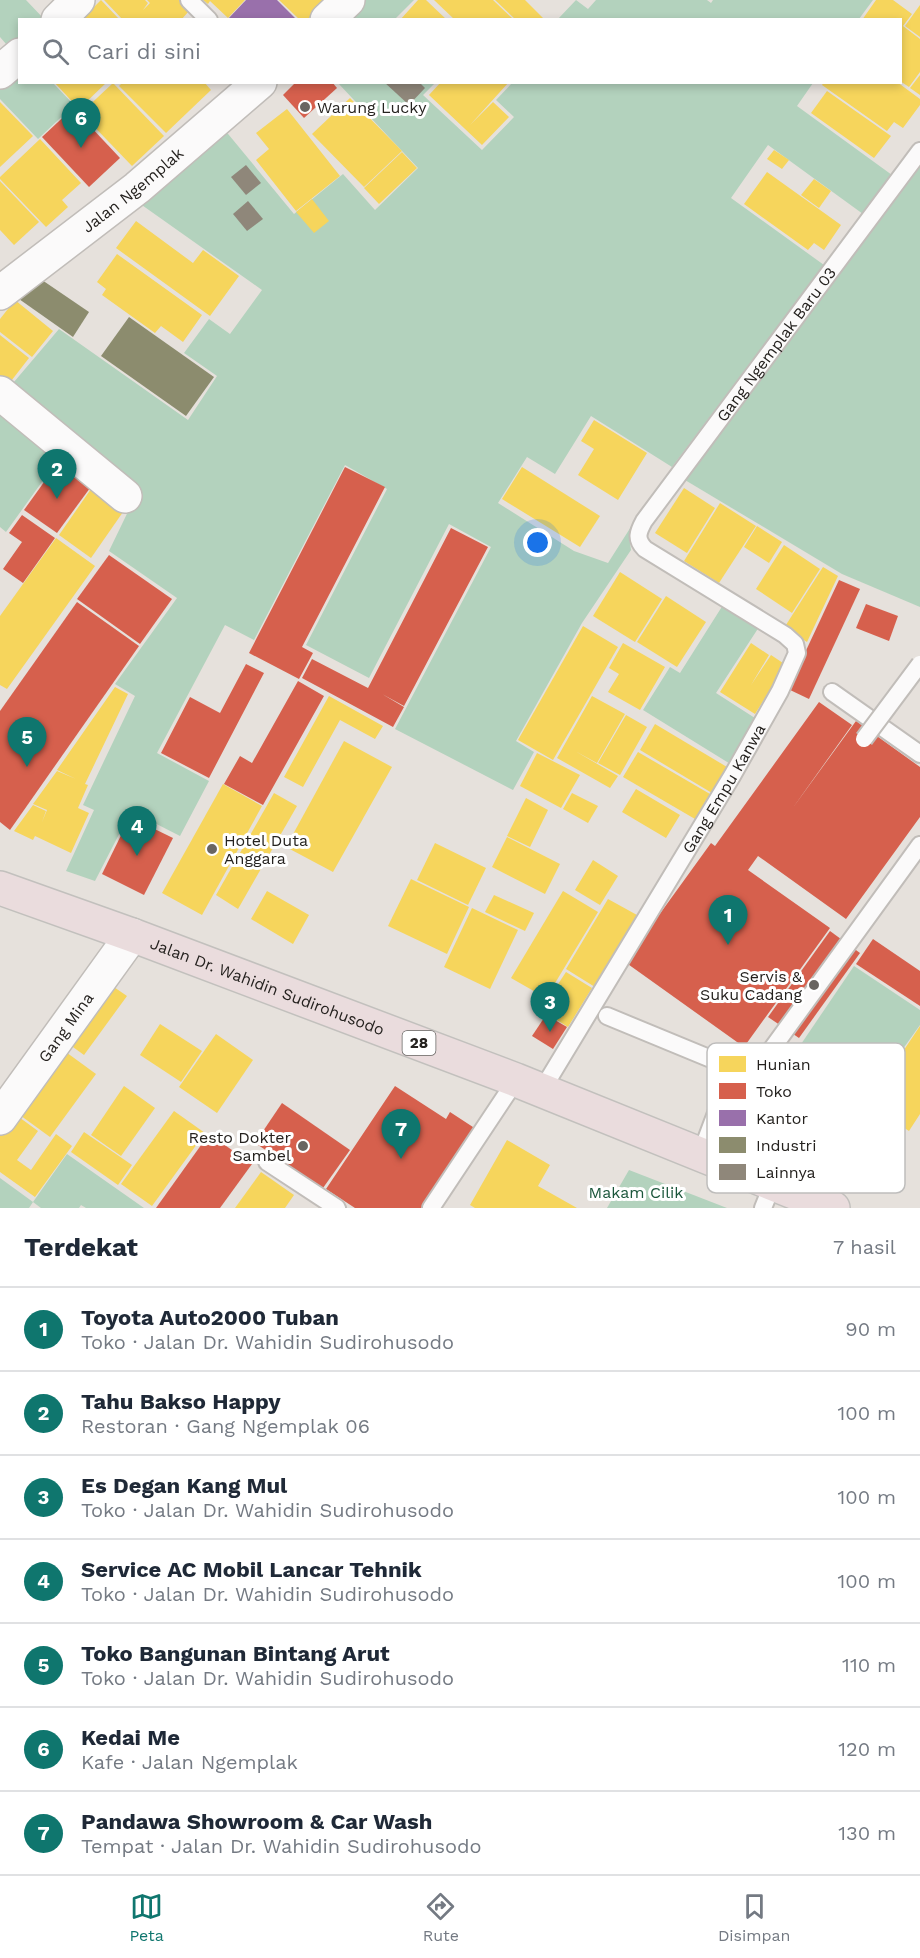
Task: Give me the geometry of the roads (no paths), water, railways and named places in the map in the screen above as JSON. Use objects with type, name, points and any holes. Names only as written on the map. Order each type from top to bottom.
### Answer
[{"type":"highway","name":"Jalan Dr. Wahidin Sudirohusodo","points":[[0,888],[132,935],[529,1085],[707,1157]]},
{"type":"highway","name":"Jalan Dr. Wahidin Sudirohusodo","points":[[768,1195],[833,1208]]},
{"type":"street","points":[[60,18],[78,0]]},
{"type":"street","points":[[329,18],[348,0]]},
{"type":"street","points":[[0,72],[18,57]]},
{"type":"street","name":"Jalan Ngemplak","points":[[0,293],[138,188],[258,84]]},
{"type":"street","points":[[0,393],[125,496]]},
{"type":"street","name":"Gang Mina","points":[[0,1118],[132,935]]},
{"type":"lane","points":[[189,0],[207,18]]},
{"type":"lane","name":"Gang Ngemplak Baru 03","points":[[638,540],[638,532],[644,521],[920,151]]},
{"type":"lane","name":"Gang Empu Kanwa","points":[[529,1085],[732,776],[780,691],[796,657],[797,646],[785,635],[651,553],[638,540]]},
{"type":"lane","points":[[864,739],[920,664]]},
{"type":"lane","points":[[832,692],[920,754]]},
{"type":"lane","points":[[776,1043],[920,845]]},
{"type":"lane","points":[[607,1016],[707,1057]]},
{"type":"lane","points":[[431,1208],[529,1085]]},
{"type":"lane","points":[[701,1153],[707,1137]]},
{"type":"lane","points":[[267,1162],[337,1208]]},
{"type":"place","name":"Warung Lucky","points":[[305,107]]},
{"type":"place","name":"Kedai Me","points":[[81,148]]},
{"type":"place","name":"Tahu Bakso Happy","points":[[57,499]]},
{"type":"place","name":"Toko Bangunan Bintang Arut","points":[[27,767]]},
{"type":"place","name":"Hotel Duta Anggara","points":[[212,849]]},
{"type":"place","name":"Service AC Mobil Lancar Tehnik","points":[[137,856]]},
{"type":"place","name":"Toyota Auto2000 Tuban","points":[[728,945]]},
{"type":"place","name":"Servis & Suku Cadang","points":[[814,985]]},
{"type":"place","name":"Es Degan Kang Mul","points":[[550,1032]]},
{"type":"place","name":"Resto Dokter Sambel","points":[[303,1146]]},
{"type":"place","name":"Pandawa Showroom & Car Wash","points":[[401,1159]]},
{"type":"park label","name":"Makam Cilik","points":[[636,1192]]}]
